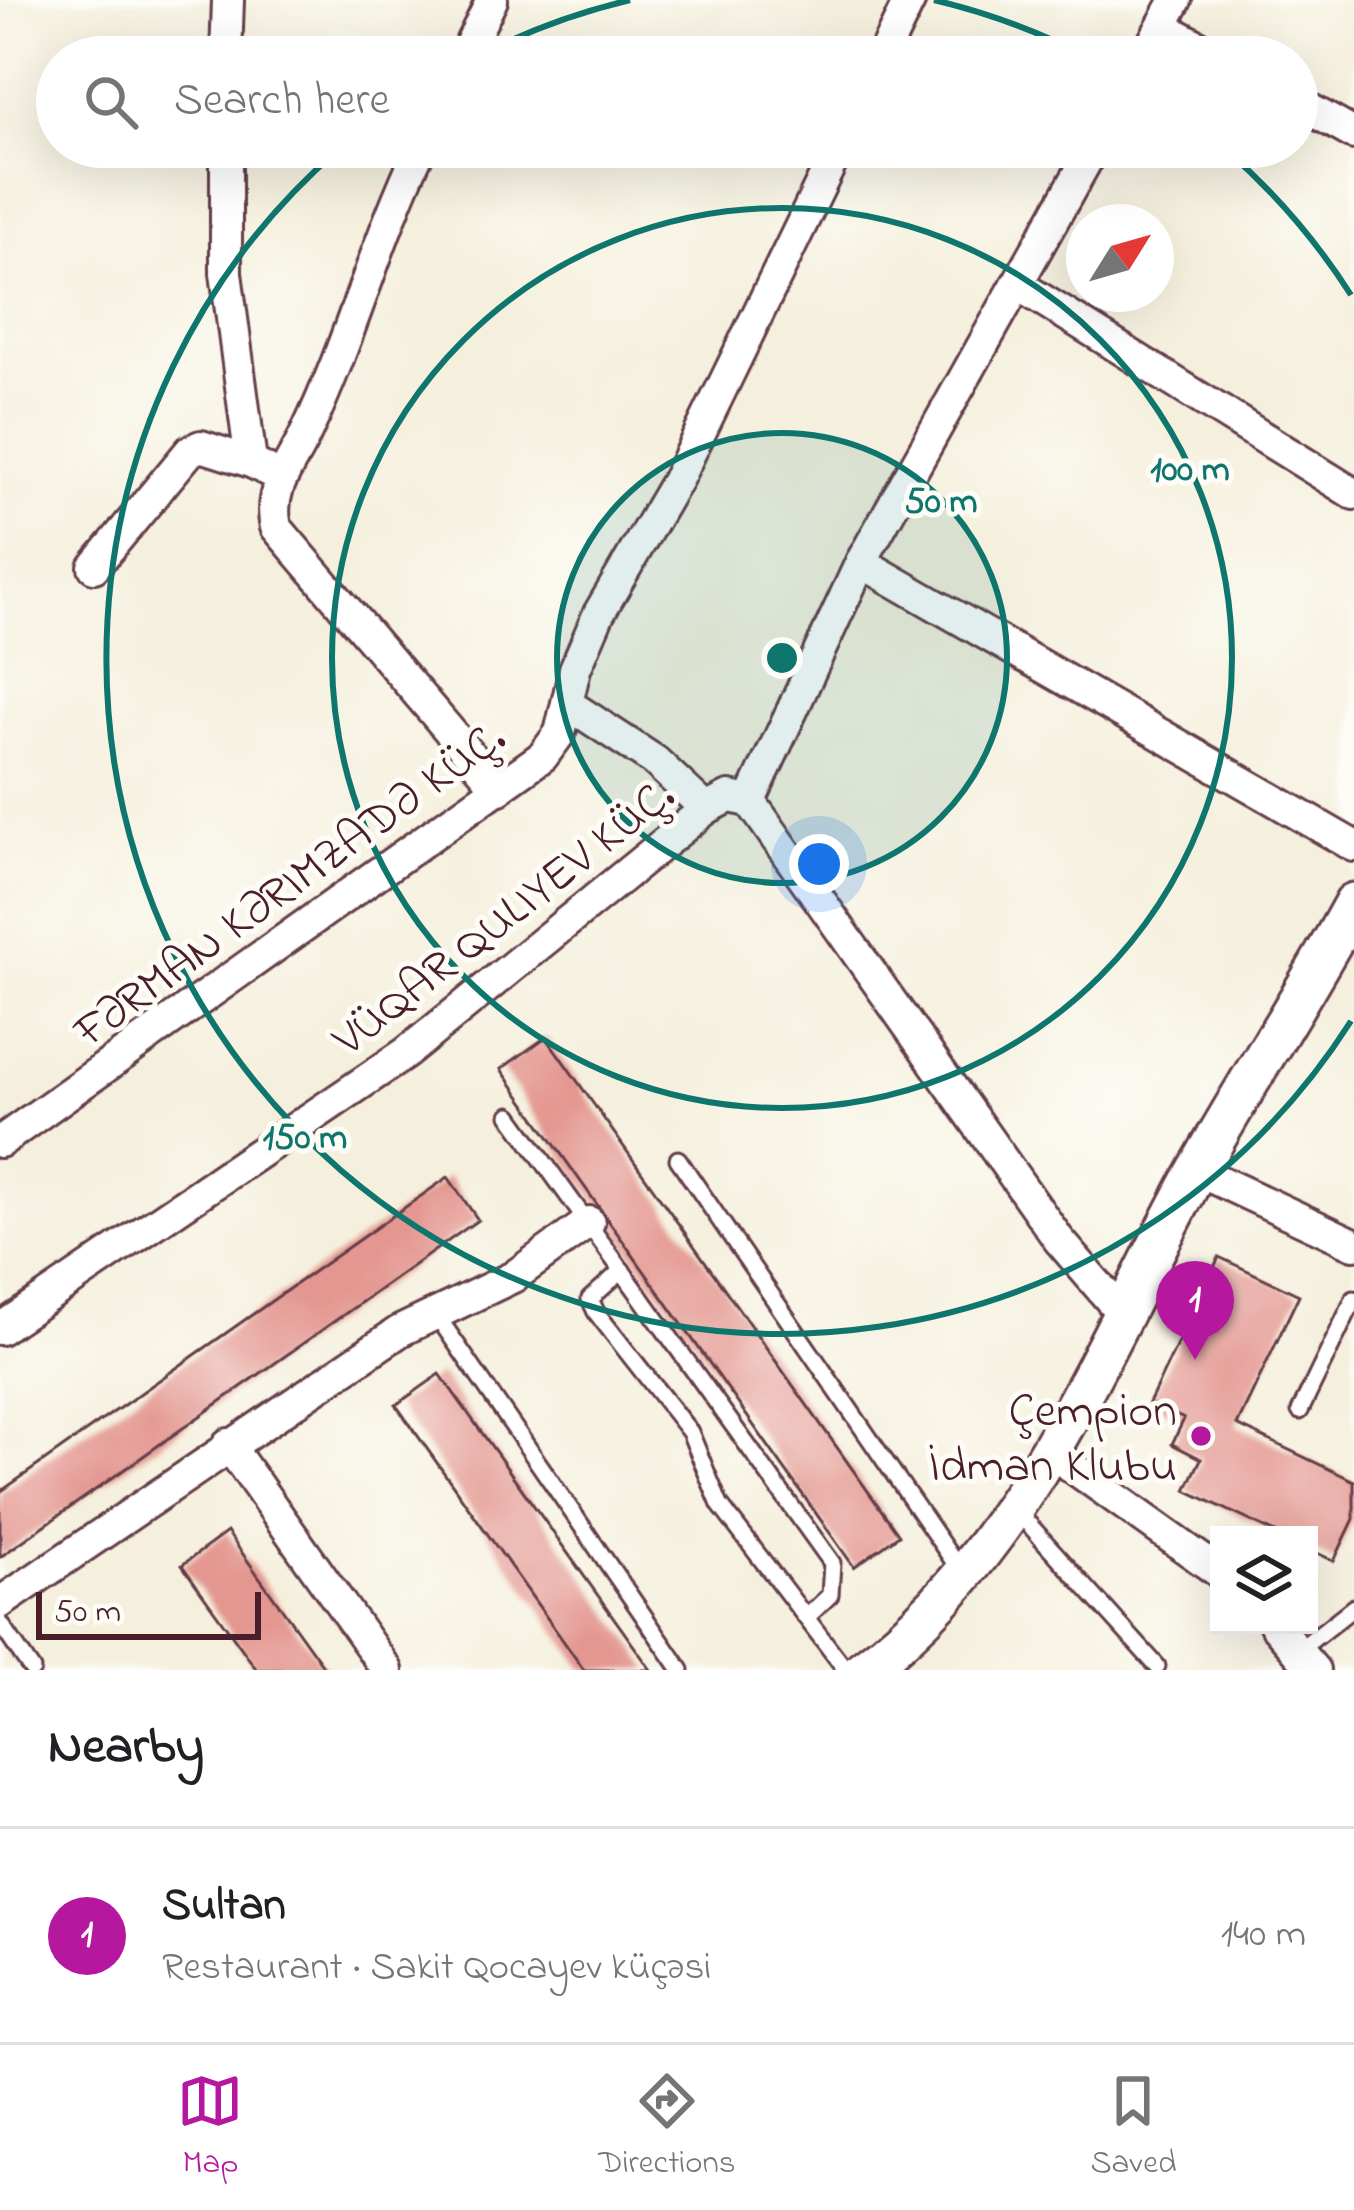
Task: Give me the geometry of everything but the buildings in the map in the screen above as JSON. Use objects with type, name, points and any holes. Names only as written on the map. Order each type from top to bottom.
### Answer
[{"type":"street","points":[[227,36],[228,0]]},
{"type":"street","points":[[474,36],[492,0]]},
{"type":"street","points":[[892,36],[910,0]]},
{"type":"street","points":[[1169,13],[1195,36]]},
{"type":"street","points":[[1318,114],[1354,134]]},
{"type":"street","points":[[226,168],[226,273],[251,462]]},
{"type":"street","points":[[413,168],[333,376],[280,477],[272,506],[276,527],[499,789]]},
{"type":"street","name":"FƏRMAN KƏRIMZADƏ KÜÇ.","points":[[0,1142],[543,756],[560,733],[575,670],[599,613],[678,478],[828,168]]},
{"type":"street","name":"VÜQAR QULIYEV KÜÇ.","points":[[0,1329],[406,1053],[706,809],[729,797],[750,801],[861,562],[1082,168]]},
{"type":"street","points":[[1017,284],[1354,494]]},
{"type":"street","points":[[94,567],[190,451],[201,446],[280,477]]},
{"type":"street","points":[[861,562],[1354,846]]},
{"type":"street","points":[[568,704],[655,761],[706,809]]},
{"type":"street","points":[[750,801],[1059,1240],[1121,1312]]},
{"type":"street","points":[[863,1670],[927,1617],[964,1577],[1014,1508],[1198,1171],[1352,912]]},
{"type":"street","points":[[1198,1171],[1354,1244]]},
{"type":"street","points":[[0,1603],[228,1444],[433,1310],[513,1277],[589,1222]]},
{"type":"street","points":[[228,1444],[387,1670]]},
{"type":"street","points":[[1047,1449],[1210,1566]]},
{"type":"street","points":[[1283,1634],[1306,1660]]},
{"type":"lane","points":[[510,1114],[832,1563],[830,1595],[807,1617]]},
{"type":"lane","points":[[678,1159],[964,1577]]},
{"type":"lane","points":[[622,1270],[590,1299],[596,1312],[690,1432],[720,1504],[846,1670]]},
{"type":"lane","points":[[1300,1411],[1354,1299]]},
{"type":"lane","points":[[433,1310],[681,1670]]},
{"type":"lane","points":[[1014,1508],[1157,1666]]},
{"type":"lane","points":[[1306,1660],[1354,1606]]},
{"type":"lane","points":[[0,1623],[32,1670]]},
{"type":"place","name":"Sultan","points":[[1195,1360]]},
{"type":"place","name":"Çempion İdman Klubu","points":[[1201,1436]]}]
